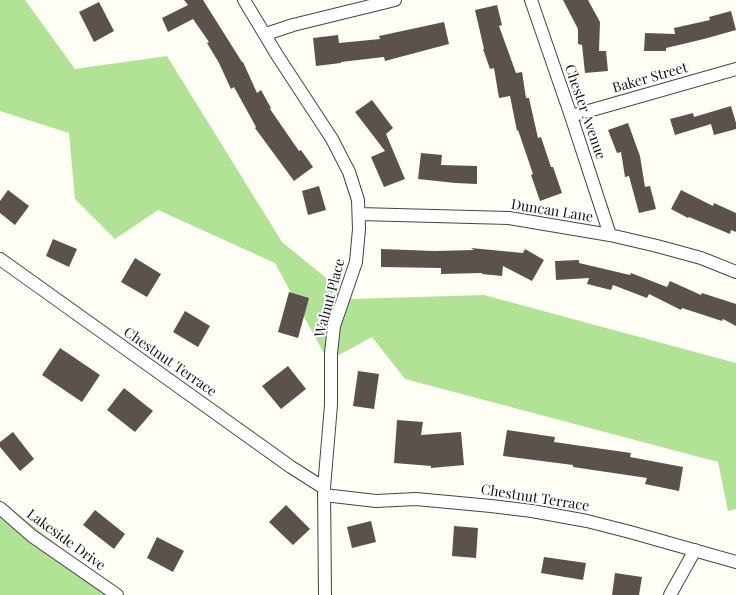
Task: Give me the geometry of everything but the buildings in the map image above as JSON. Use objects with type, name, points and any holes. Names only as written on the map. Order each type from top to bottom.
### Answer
[{"type":"street","name":"Walnut Place","points":[[244,0],[266,34],[277,55],[332,140],[348,172],[358,200],[360,229],[356,262],[334,326],[332,346],[331,404],[324,492],[325,595]]},
{"type":"street","points":[[266,34],[293,25],[395,0]]},
{"type":"street","name":"Chester Avenue","points":[[531,0],[572,116],[610,235]]},
{"type":"street","name":"Baker Street","points":[[572,116],[736,69]]},
{"type":"street","name":"Duncan Lane","points":[[359,214],[508,218],[610,235],[657,246],[701,258],[736,272]]},
{"type":"street","name":"Chestnut Terrace","points":[[0,259],[324,492],[376,501],[416,499],[532,511],[587,521],[736,562]]},
{"type":"street","name":"Lakeside Drive","points":[[0,508],[32,536],[117,595]]},
{"type":"street","points":[[670,595],[695,550]]},
{"type":"green space","points":[[0,0],[25,0],[75,69],[167,56],[282,242],[352,299],[484,295],[736,363],[736,509],[728,511],[718,462],[405,379],[372,337],[328,361],[275,263],[158,210],[115,239],[75,199],[69,133],[0,111]]},
{"type":"green space","points":[[0,500],[122,595],[0,595]]}]
